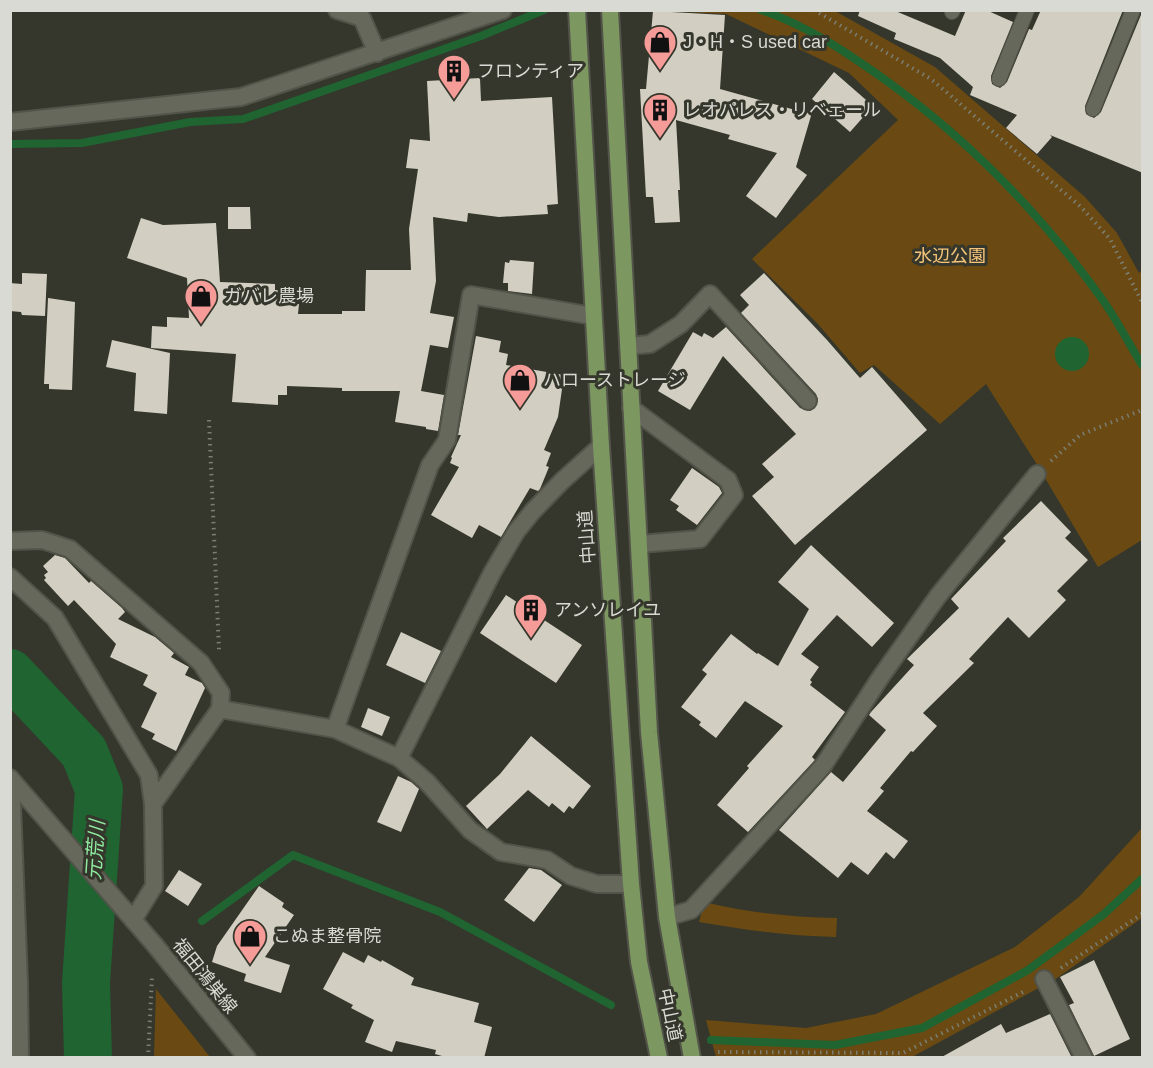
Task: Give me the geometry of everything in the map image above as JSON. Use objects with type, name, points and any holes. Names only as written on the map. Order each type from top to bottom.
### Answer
[{"type":"highway","name":"中山道","points":[[577,10],[601,446],[631,884],[639,962],[659,1058]]},
{"type":"highway","name":"中山道","points":[[610,10],[649,732],[667,917],[692,1058]]},
{"type":"street","points":[[337,10],[362,18],[377,53]]},
{"type":"street","points":[[10,122],[242,97],[503,10]]},
{"type":"street","points":[[628,346],[650,344],[681,324],[710,294],[808,401]]},
{"type":"street","points":[[335,729],[430,465],[447,440],[471,295],[593,316]]},
{"type":"street","points":[[631,408],[728,480],[734,495],[700,538],[640,544]]},
{"type":"street","points":[[399,758],[492,573],[516,532],[532,511],[601,446]]},
{"type":"street","points":[[667,917],[691,910],[823,765],[880,678],[932,605],[1037,474]]},
{"type":"street","points":[[10,541],[42,540],[70,549],[201,663],[221,693],[219,709],[153,804]]},
{"type":"street","points":[[10,577],[55,618],[149,775],[153,804],[154,886],[133,920]]},
{"type":"street","points":[[219,709],[335,729],[399,758],[427,782],[470,830],[501,852],[547,860],[571,876],[597,884],[631,884]]},
{"type":"street","points":[[11,778],[20,1058]]},
{"type":"street","name":"福田鴻巣線","points":[[11,778],[133,920],[246,1058]]},
{"type":"street","points":[[1044,979],[1084,1058]]},
{"type":"lane","points":[[999,79],[1027,10]]},
{"type":"lane","points":[[1093,109],[1133,10]]},
{"type":"path","points":[[814,10],[931,79],[1081,207],[1110,239],[1143,303]]},
{"type":"path","points":[[1037,474],[1080,435],[1143,410]]},
{"type":"path","points":[[209,420],[220,658]]},
{"type":"path","points":[[148,1058],[153,966]]},
{"type":"path","points":[[718,1052],[903,1053]]},
{"type":"green space","name":"水辺公園","points":[[667,11],[835,11],[935,67],[1085,197],[1117,233],[1139,273],[1142,270],[1142,540],[1098,567],[986,384],[940,424],[874,365],[860,373],[817,323],[752,259],[898,120],[849,73],[726,14]]},
{"type":"green space","points":[[1142,828],[1142,918],[1057,978],[912,1057],[716,1057],[706,1020],[806,1028],[876,1014],[1015,947],[1079,897]]},
{"type":"green space","points":[[708,903],[772,914],[837,918],[836,937],[767,932],[699,922],[702,911]]},
{"type":"green space","points":[[156,989],[210,1057],[154,1057]]},
{"type":"shaded area","points":[[1072,337],[1084,342],[1089,354],[1084,366],[1072,371],[1060,366],[1055,354],[1060,342]]},
{"type":"building","points":[[860,10],[893,10],[955,36],[966,10],[986,10],[1013,22],[991,76],[992,84],[1000,88],[1007,82],[1029,29],[1032,30],[1041,10],[1123,10],[1085,106],[1086,114],[1094,118],[1101,112],[1143,10],[1143,173],[1050,135],[1052,137],[1037,154],[1006,128],[1017,115],[970,95],[973,87],[940,58],[894,39],[896,33],[858,16]]},
{"type":"building","points":[[653,11],[725,15],[720,89],[806,113],[810,108],[813,109],[796,167],[807,175],[776,218],[746,196],[777,153],[728,139],[730,135],[676,120],[680,222],[655,223],[653,197],[646,197],[640,89],[646,89]]},
{"type":"building","points":[[834,72],[873,106],[850,132],[812,99]]},
{"type":"building","points":[[480,78],[481,101],[552,97],[558,204],[547,205],[548,214],[499,217],[468,213],[467,222],[433,217],[436,281],[430,313],[454,317],[448,348],[430,345],[421,391],[444,395],[438,431],[395,422],[400,391],[342,391],[342,388],[287,386],[287,395],[278,395],[278,405],[232,402],[236,354],[151,348],[152,326],[167,327],[167,317],[189,318],[187,278],[127,258],[141,218],[163,225],[216,223],[220,282],[275,284],[275,290],[294,291],[293,304],[299,304],[298,314],[342,314],[342,311],[365,311],[366,270],[411,270],[409,229],[418,169],[406,168],[410,139],[430,141],[427,81]]},
{"type":"building","points":[[228,207],[250,207],[251,229],[228,229]]},
{"type":"building","points":[[510,260],[534,262],[532,294],[508,291],[508,283],[503,283],[505,262],[509,263]]},
{"type":"building","points":[[22,273],[47,274],[45,316],[22,315],[21,312],[10,311],[10,283],[22,284]]},
{"type":"building","points":[[764,273],[860,378],[872,367],[927,430],[795,545],[752,496],[774,477],[762,464],[796,434],[723,356],[690,410],[658,391],[693,332],[702,337],[704,333],[713,338],[726,327],[800,408],[810,411],[815,408],[818,399],[816,394],[741,313],[749,305],[740,295]]},
{"type":"building","points":[[48,298],[75,302],[72,390],[49,389],[49,384],[44,384]]},
{"type":"building","points":[[476,336],[501,341],[499,352],[508,354],[506,365],[564,375],[558,417],[544,450],[551,453],[546,466],[549,467],[540,489],[538,491],[530,488],[501,537],[479,525],[472,538],[431,515],[459,467],[450,463],[461,435],[458,435]]},
{"type":"building","points":[[112,340],[170,353],[167,414],[134,411],[136,373],[106,367]]},
{"type":"building","points":[[692,468],[719,487],[722,493],[697,525],[676,510],[679,506],[670,500]]},
{"type":"building","points":[[1041,501],[1071,532],[1065,538],[1088,560],[1057,591],[1066,600],[1029,638],[1008,617],[969,659],[974,663],[923,713],[937,726],[913,752],[911,751],[880,788],[884,791],[867,811],[908,841],[894,859],[886,852],[868,875],[851,862],[838,878],[779,830],[831,772],[843,782],[886,730],[869,715],[871,712],[914,665],[907,659],[959,608],[951,599],[1006,541],[1003,538]]},
{"type":"building","points":[[811,545],[894,623],[872,647],[837,615],[801,654],[819,667],[810,680],[812,682],[810,685],[845,712],[812,757],[815,760],[748,832],[717,805],[749,768],[747,766],[783,726],[745,701],[716,738],[699,725],[701,722],[681,707],[707,674],[702,670],[731,634],[757,654],[778,666],[809,609],[778,582]]},
{"type":"building","points":[[55,555],[65,558],[89,583],[91,581],[122,608],[125,612],[118,619],[155,637],[174,653],[171,657],[189,667],[185,675],[202,683],[205,688],[176,751],[152,739],[155,734],[141,727],[157,693],[143,685],[148,675],[110,657],[116,644],[74,600],[68,606],[44,580],[46,578],[44,575],[48,572],[43,566]]},
{"type":"building","name":"アンソレイユ","points":[[506,595],[582,645],[556,683],[480,633]]},
{"type":"building","points":[[401,632],[441,651],[425,683],[386,665]]},
{"type":"building","points":[[368,708],[390,717],[382,736],[361,727]]},
{"type":"building","points":[[531,736],[591,786],[573,809],[569,806],[564,813],[552,803],[549,807],[528,790],[487,829],[466,806],[500,774]]},
{"type":"building","points":[[398,776],[419,789],[401,832],[377,822]]},
{"type":"building","points":[[529,868],[541,870],[562,885],[534,922],[504,900]]},
{"type":"building","points":[[179,870],[202,884],[188,906],[165,891]]},
{"type":"building","points":[[259,886],[284,903],[282,907],[294,915],[265,957],[290,965],[281,993],[244,981],[246,974],[212,962],[217,946]]},
{"type":"building","points":[[343,952],[364,963],[368,955],[381,962],[382,960],[414,978],[411,985],[479,1003],[474,1022],[492,1027],[484,1058],[449,1058],[435,1054],[436,1050],[396,1041],[392,1052],[365,1042],[374,1020],[351,1008],[353,1005],[323,989]]},
{"type":"building","points":[[1094,960],[1130,1039],[1094,1056],[1069,1005],[1074,1003],[1060,977]]},
{"type":"building","points":[[1050,1014],[1072,1058],[940,1058],[1001,1024],[1006,1033]]},
{"type":"waterway","points":[[10,144],[82,143],[190,122],[243,119],[481,36],[544,10]]},
{"type":"waterway","points":[[761,10],[810,31],[855,59],[915,102],[974,153],[1029,208],[1079,268],[1107,307],[1142,365]]},
{"type":"waterway","name":"元荒川","points":[[10,673],[84,752],[99,789],[86,983],[88,1058]]},
{"type":"waterway","points":[[202,921],[293,855],[440,912],[611,1005]]},
{"type":"waterway","points":[[711,1040],[835,1045],[922,1028],[1028,970],[1104,914],[1142,879]]},
{"type":"place","name":"J・H・S used car","points":[[660,71]]},
{"type":"place","name":"フロンティア","points":[[454,100]]},
{"type":"place","name":"レオパレス・リベェール","points":[[660,139]]},
{"type":"place","name":"ガバレ農場","points":[[201,325]]},
{"type":"place","name":"ハローストレージ","points":[[520,409]]},
{"type":"place","name":"アンソレイユ","points":[[531,639]]},
{"type":"place","name":"こぬま整骨院","points":[[250,965]]}]
